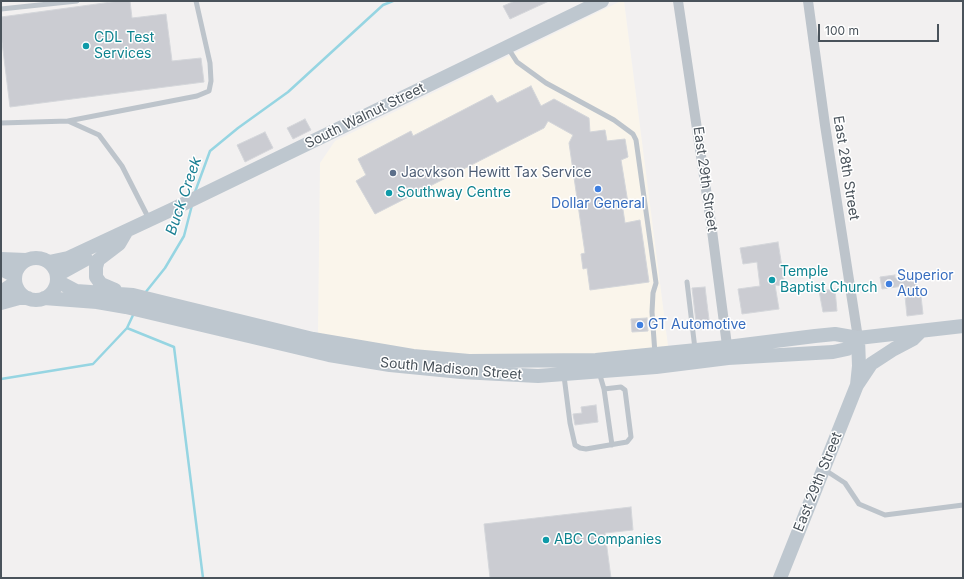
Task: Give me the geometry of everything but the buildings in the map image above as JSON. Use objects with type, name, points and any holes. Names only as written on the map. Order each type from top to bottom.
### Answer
[{"type":"main road","name":"South Walnut Street","points":[[49,262],[68,258],[150,220],[602,1]]},
{"type":"main road","name":"South Walnut Street","points":[[57,278],[127,230]]},
{"type":"main road","points":[[127,230],[119,244],[98,260],[96,277],[101,284],[138,302]]},
{"type":"main road","points":[[1,259],[26,260],[38,257],[49,262],[57,278],[53,291],[44,298],[34,300],[19,298],[1,303]]},
{"type":"main road","points":[[26,260],[17,269],[15,280],[18,289],[28,298]]},
{"type":"main road","points":[[1,269],[15,280]]},
{"type":"main road","name":"South Madison Street","points":[[57,278],[76,291],[138,302],[313,339],[413,356],[598,371],[655,361],[728,353],[835,334],[858,338],[963,326]]},
{"type":"main road","points":[[1,292],[15,280]]},
{"type":"main road","name":"South Madison Street","points":[[44,298],[97,302],[138,302]]},
{"type":"main road","points":[[857,385],[871,364],[913,339],[921,330]]},
{"type":"main road","name":"East 29th Street","points":[[780,578],[857,385],[859,366],[858,338]]},
{"type":"main road","name":"South Madison Street","points":[[563,368],[596,360],[655,361]]},
{"type":"street","name":"East 29th Street","points":[[678,1],[711,223],[728,353]]},
{"type":"street","name":"East 28th Street","points":[[808,1],[825,125],[858,338]]},
{"type":"lane","points":[[1,9],[77,1]]},
{"type":"lane","points":[[1,123],[68,120],[197,96],[209,91],[211,81],[210,63],[196,1]]},
{"type":"lane","points":[[508,47],[517,62],[546,83],[614,120],[632,134],[636,140],[656,283],[653,293],[652,312],[655,361]]},
{"type":"lane","points":[[68,120],[99,136],[122,166],[150,220]]},
{"type":"lane","points":[[687,282],[695,356]]},
{"type":"lane","points":[[563,368],[570,423],[575,445],[580,448],[586,449],[627,442],[631,437],[625,390],[621,387],[604,389]]},
{"type":"lane","points":[[598,371],[604,389],[612,445]]},
{"type":"lane","points":[[824,469],[845,484],[859,504],[885,515],[963,506]]},
{"type":"shaded area","points":[[621,1],[624,1],[668,346],[583,355],[522,357],[431,352],[318,334],[320,163],[335,141]]},
{"type":"waterway","name":"Buck Creek","points":[[195,192],[210,151],[238,128],[288,92],[383,5],[393,1]]},
{"type":"waterway","name":"Buck Creek","points":[[145,293],[165,268],[184,236],[192,205]]},
{"type":"waterway","name":"Buck Creek","points":[[1,379],[93,364],[127,328],[134,313]]},
{"type":"waterway","points":[[127,328],[174,347],[203,578]]},
{"type":"place","name":"CDL Test Services","points":[[86,46]]},
{"type":"place","name":"Jacvkson Hewitt Tax Service","points":[[393,173]]},
{"type":"place","name":"Dollar General","points":[[598,189]]},
{"type":"place","name":"Southway Centre","points":[[389,193]]},
{"type":"place","name":"Temple Baptist Church","points":[[772,280]]},
{"type":"place","name":"Superior Auto","points":[[889,284]]},
{"type":"place","name":"GT Automotive","points":[[640,325]]},
{"type":"place","name":"ABC Companies","points":[[546,540]]}]
